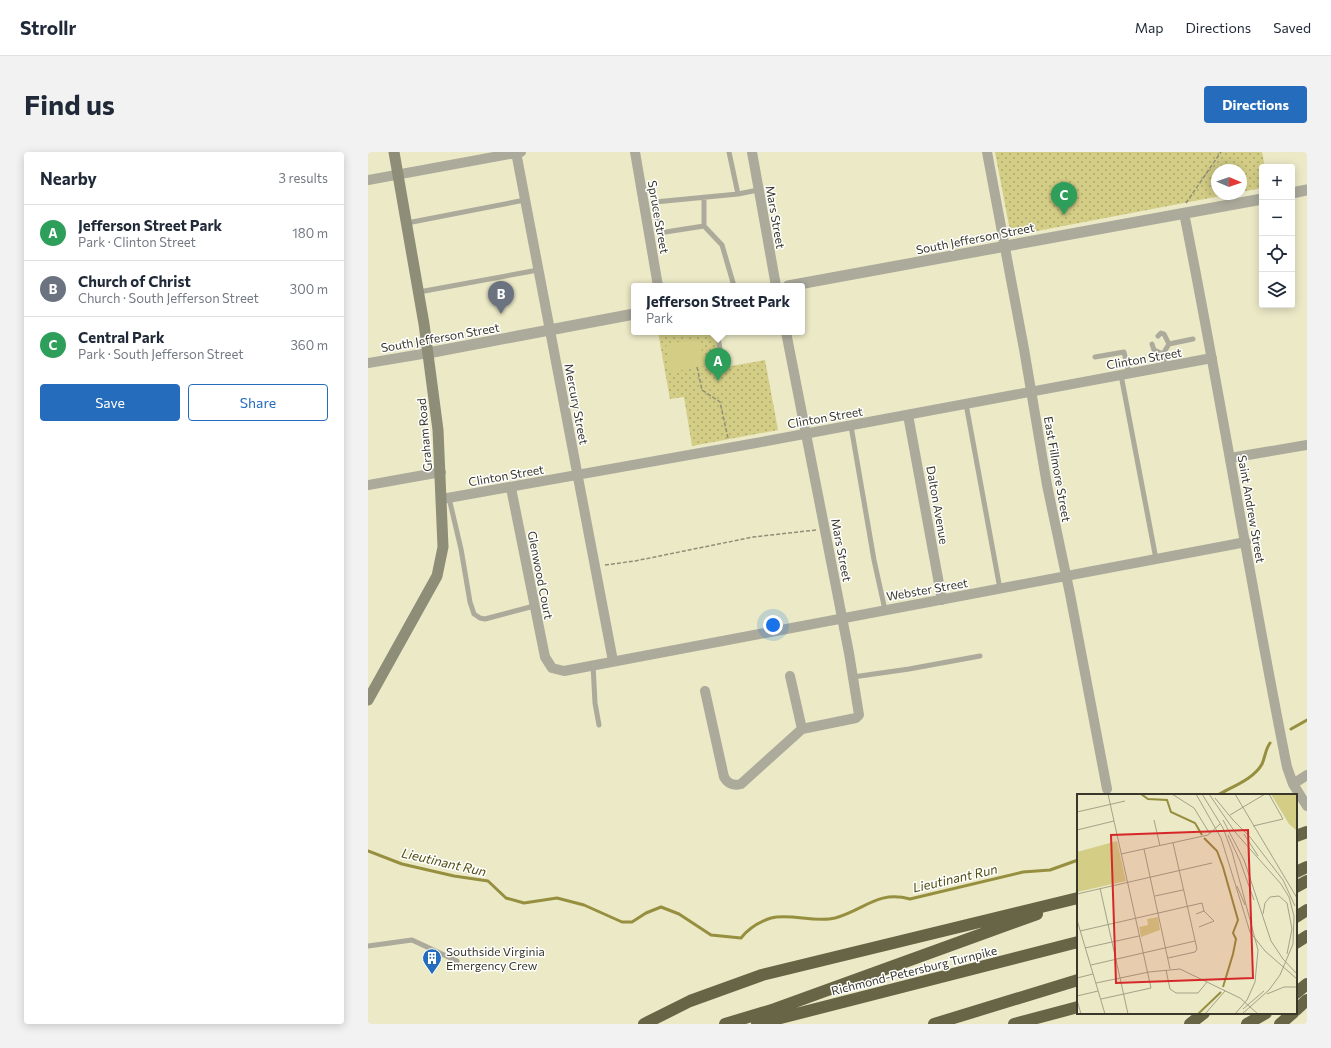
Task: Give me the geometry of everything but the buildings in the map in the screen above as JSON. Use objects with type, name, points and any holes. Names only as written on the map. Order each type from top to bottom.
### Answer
[{"type":"highway","points":[[1297,836],[1307,832]]},
{"type":"highway","points":[[1297,872],[1307,867]]},
{"type":"highway","points":[[1297,886],[1307,881]]},
{"type":"highway","points":[[644,1024],[690,1001],[762,975],[1077,899]]},
{"type":"highway","points":[[724,1024],[776,1009],[1077,899]]},
{"type":"highway","points":[[1297,915],[1307,910]]},
{"type":"highway","points":[[1297,942],[1307,936]]},
{"type":"highway","name":"Richmond-Petersburg Turnpike","points":[[757,1024],[1077,942]]},
{"type":"highway","points":[[934,1024],[1077,980]]},
{"type":"highway","points":[[1297,992],[1307,984]]},
{"type":"highway","points":[[1297,1009],[1307,1000]]},
{"type":"highway","points":[[1014,1024],[1077,1007]]},
{"type":"highway","points":[[1190,1024],[1203,1014]]},
{"type":"highway","points":[[1247,1024],[1264,1014]]},
{"type":"highway","points":[[1280,1024],[1292,1014]]},
{"type":"main road","name":"Graham Road","points":[[368,700],[437,576],[443,547],[446,498],[441,472],[438,430],[419,292],[394,152]]},
{"type":"street","points":[[368,180],[518,152]]},
{"type":"street","name":"Mercury Street","points":[[518,152],[525,200],[549,330],[613,661]]},
{"type":"street","name":"Spruce Street","points":[[635,152],[657,283]]},
{"type":"street","name":"Mars Street","points":[[752,152],[775,283]]},
{"type":"street","name":"East Fillmore Street","points":[[987,152],[1047,485],[1107,789]]},
{"type":"street","points":[[1295,192],[1307,190]]},
{"type":"street","name":"South Jefferson Street","points":[[804,283],[1259,200]]},
{"type":"street","name":"Saint Andrew Street","points":[[1184,213],[1246,542],[1270,683],[1287,767],[1294,784],[1307,806]]},
{"type":"street","name":"South Jefferson Street","points":[[368,363],[631,315]]},
{"type":"street","name":"Mars Street","points":[[787,335],[842,618],[859,715],[856,718],[802,729]]},
{"type":"street","name":"Clinton Street","points":[[446,498],[511,488],[851,426],[1212,358]]},
{"type":"street","name":"Dalton Avenue","points":[[908,415],[942,600]]},
{"type":"street","points":[[1230,458],[1307,445]]},
{"type":"street","points":[[368,485],[441,472]]},
{"type":"street","name":"Glenwood Court","points":[[511,488],[543,652],[550,666]]},
{"type":"street","name":"Webster Street","points":[[550,666],[564,671],[1246,542]]},
{"type":"street","points":[[706,691],[724,776],[731,784],[741,784],[802,729],[790,676]]},
{"type":"street","points":[[1294,784],[1307,775]]},
{"type":"lane","points":[[729,152],[738,194]]},
{"type":"lane","points":[[704,226],[659,233],[655,202],[738,194],[758,190]]},
{"type":"lane","points":[[704,197],[704,226],[722,245],[733,283]]},
{"type":"lane","points":[[407,223],[525,200]]},
{"type":"lane","points":[[419,292],[538,270]]},
{"type":"lane","points":[[1158,336],[1161,333],[1164,334],[1169,344]]},
{"type":"lane","points":[[718,335],[723,366]]},
{"type":"lane","points":[[1165,367],[1163,354],[1169,344],[1192,339]]},
{"type":"lane","points":[[1152,344],[1154,350],[1163,354]]},
{"type":"lane","points":[[1095,357],[1124,352],[1125,374],[1156,559]]},
{"type":"lane","points":[[966,404],[1000,589]]},
{"type":"lane","points":[[851,426],[874,560],[885,610]]},
{"type":"lane","points":[[446,498],[461,549],[466,585],[474,614],[485,619],[534,606]]},
{"type":"lane","points":[[853,677],[909,669],[980,656]]},
{"type":"lane","points":[[593,665],[595,703],[599,725]]},
{"type":"lane","points":[[368,946],[412,940],[457,961]]},
{"type":"path","points":[[1184,213],[1187,201],[1194,195],[1221,152]]},
{"type":"path","points":[[697,367],[702,390],[718,399],[722,406],[730,448]]},
{"type":"path","points":[[595,566],[636,561],[753,537],[824,528]]},
{"type":"shaded area","points":[[995,152],[1262,152],[1264,164],[1259,164],[1259,189],[1247,191],[1247,164],[1211,164],[1211,198],[1011,236]]},
{"type":"shaded area","points":[[659,335],[720,335],[726,367],[765,360],[778,430],[692,446],[684,397],[670,399]]},
{"type":"shaded area","points":[[700,339],[704,366],[670,372],[666,344]]},
{"type":"waterway","name":"Lieutinant Run","points":[[1291,729],[1307,720]]},
{"type":"waterway","name":"Lieutinant Run","points":[[1220,794],[1254,774],[1262,764],[1270,743]]},
{"type":"waterway","name":"Lieutinant Run","points":[[368,851],[402,864],[454,876],[488,881],[506,898],[524,903],[557,898],[584,905],[622,922],[632,922],[646,913],[661,907],[679,914],[711,935],[741,938],[754,926],[771,918],[835,918],[880,899],[889,897],[910,899],[1023,872],[1050,870],[1077,860]]},
{"type":"place","name":"Central Park","points":[[1064,215]]},
{"type":"place","name":"Church of Christ","points":[[501,314]]},
{"type":"place","name":"Jefferson Street Park","points":[[718,381]]},
{"type":"place","name":"Southside Virginia Emergency Crew","points":[[432,975]]}]
